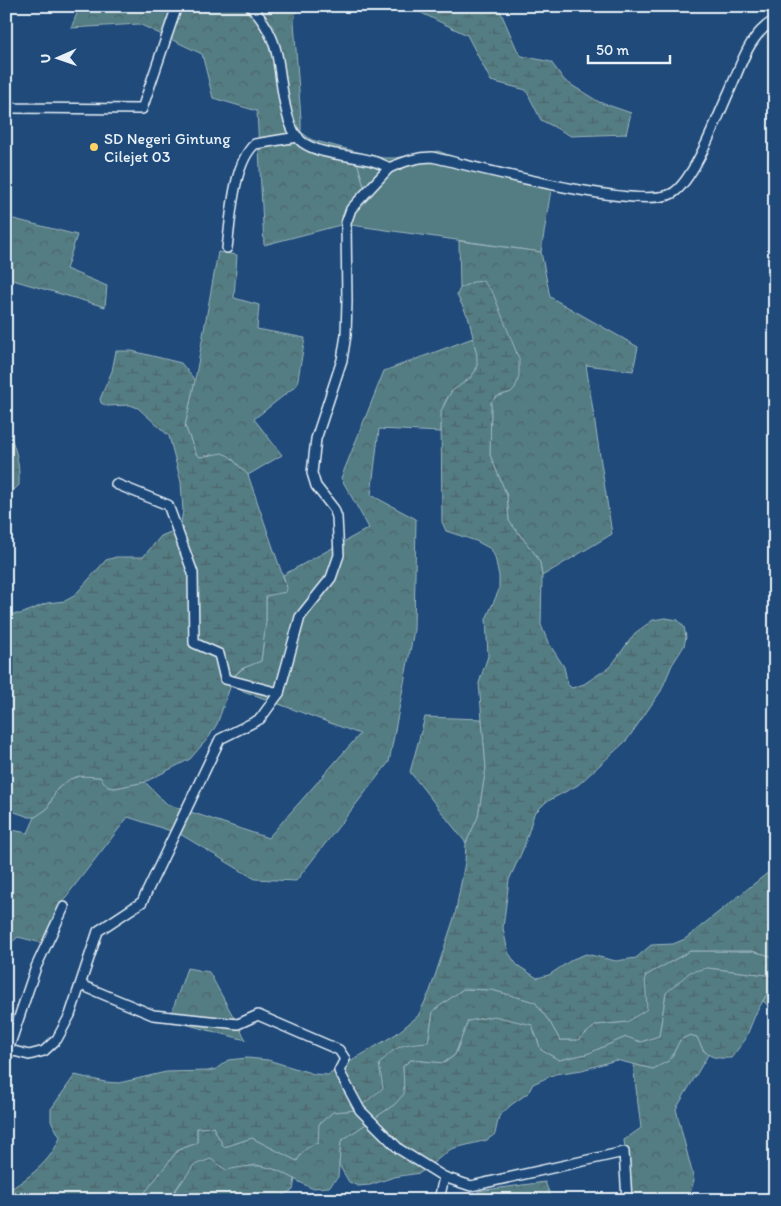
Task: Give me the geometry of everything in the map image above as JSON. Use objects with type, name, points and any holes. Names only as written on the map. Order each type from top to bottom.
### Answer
[{"type":"street","points":[[6,104],[12,108],[142,108],[177,6]]},
{"type":"street","points":[[250,6],[262,18],[270,31],[277,54],[286,112],[298,138],[313,147],[380,162],[389,168]]},
{"type":"street","points":[[64,907],[36,967],[7,1050],[29,1055],[44,1051],[57,1038],[70,1016],[98,931],[142,902],[220,739],[260,719],[279,693],[300,617],[331,578],[339,555],[337,517],[334,509],[316,486],[312,473],[316,439],[342,360],[346,335],[348,301],[346,223],[351,209],[389,168],[423,157],[432,157],[572,190],[646,199],[664,197],[674,193],[694,168],[731,88],[745,52],[757,34],[775,20]]},
{"type":"street","points":[[227,248],[238,172],[250,148],[255,144],[298,138]]},
{"type":"street","points":[[116,484],[168,505],[193,573],[194,644],[218,654],[225,679],[279,693]]},
{"type":"street","points":[[81,985],[153,1016],[238,1024],[258,1015],[339,1050],[346,1059],[339,1071],[360,1110],[399,1149],[444,1177],[471,1186],[624,1152],[627,1200]]},
{"type":"street","points":[[440,1200],[444,1177]]},
{"type":"green space","points":[[80,6],[297,6],[294,22],[301,132],[312,140],[354,151],[366,194],[344,224],[264,245],[257,111],[213,98],[202,54],[139,24],[71,28]]},
{"type":"green space","points":[[407,6],[498,6],[518,52],[522,56],[551,62],[565,81],[599,102],[631,113],[626,134],[571,136],[541,120],[526,90],[491,81],[467,35]]},
{"type":"green space","points":[[354,151],[383,158],[395,158],[438,151],[515,180],[552,183],[541,252],[344,224],[366,194]]},
{"type":"green space","points":[[6,217],[77,235],[66,269],[107,286],[105,307],[6,278]]},
{"type":"green space","points":[[459,241],[541,252],[550,297],[638,347],[633,371],[586,365],[612,534],[542,576],[540,563],[535,554],[509,521],[507,496],[490,455],[491,402],[496,397],[511,392],[473,282],[460,288]]},
{"type":"green space","points":[[218,252],[237,255],[234,298],[259,305],[257,329],[305,338],[297,385],[254,419],[282,455],[248,475],[228,456],[200,457],[196,454],[185,426]]},
{"type":"green space","points":[[483,281],[493,293],[519,359],[519,376],[515,388],[511,392],[496,397],[491,402],[490,455],[507,496],[509,521],[540,563],[542,576],[541,625],[548,642],[564,667],[568,685],[572,688],[584,684],[611,666],[635,633],[653,620],[665,618],[678,620],[684,627],[686,637],[684,646],[672,665],[661,691],[627,740],[578,785],[546,802],[534,814],[524,847],[509,880],[503,928],[508,952],[517,965],[537,978],[549,975],[573,959],[586,954],[616,961],[636,958],[651,945],[673,944],[685,939],[775,867],[775,957],[752,951],[690,951],[645,976],[647,1009],[627,1022],[596,1025],[578,1040],[560,1040],[535,1002],[492,990],[463,989],[433,1011],[428,1042],[400,1047],[385,1058],[379,1064],[383,1088],[356,1110],[333,1112],[319,1124],[318,1143],[306,1149],[297,1161],[252,1138],[224,1147],[213,1127],[197,1128],[197,1143],[178,1150],[139,1200],[6,1200],[6,1192],[38,1169],[56,1146],[60,1137],[51,1121],[51,1109],[75,1075],[105,1082],[119,1083],[166,1072],[208,1071],[216,1069],[228,1060],[247,1058],[268,1060],[314,1074],[328,1075],[396,1034],[418,1016],[430,991],[455,915],[465,862],[466,843],[478,817],[486,768],[479,683],[488,656],[486,619],[499,590],[499,576],[495,557],[491,549],[476,541],[446,531],[442,522],[441,411],[451,392],[470,378],[477,369],[477,356],[469,319],[457,295],[460,288],[473,282]]},
{"type":"green space","points":[[473,338],[477,358],[476,369],[472,376],[450,394],[444,404],[441,416],[441,432],[379,429],[371,495],[416,519],[414,630],[389,762],[296,881],[255,879],[180,834],[128,817],[65,898],[46,944],[18,937],[6,947],[6,829],[28,833],[35,817],[47,809],[57,789],[70,779],[79,776],[100,777],[108,787],[115,788],[145,782],[167,804],[268,838],[360,734],[230,686],[238,672],[261,661],[266,621],[266,596],[287,588],[283,575],[369,528],[341,478],[384,371]]},
{"type":"green space","points":[[116,351],[132,351],[181,363],[195,380],[185,426],[196,454],[200,457],[222,453],[229,456],[248,475],[287,588],[286,592],[266,596],[266,621],[261,661],[241,669],[234,676],[217,724],[209,737],[190,759],[145,782],[115,788],[108,787],[100,777],[79,776],[70,779],[57,789],[47,809],[35,817],[29,817],[6,809],[6,614],[21,614],[47,603],[65,601],[74,596],[106,560],[116,557],[143,557],[161,536],[180,528],[183,511],[181,482],[169,436],[138,408],[130,405],[107,406],[101,403],[100,399],[112,371]]},
{"type":"green space","points":[[6,428],[15,448],[19,485],[6,501]]},
{"type":"green space","points":[[425,717],[482,719],[486,768],[478,817],[466,843],[410,772]]},
{"type":"green space","points":[[690,951],[752,951],[775,957],[775,976],[707,968],[666,993],[659,1036],[641,1042],[626,1037],[587,1054],[559,1060],[541,1050],[532,1025],[468,1021],[455,1055],[443,1063],[411,1060],[403,1066],[405,1094],[394,1105],[341,1141],[338,1177],[329,1187],[311,1188],[277,1170],[256,1165],[182,1180],[169,1200],[139,1200],[178,1150],[197,1143],[197,1128],[213,1127],[224,1147],[252,1138],[297,1161],[302,1152],[312,1144],[319,1124],[333,1112],[356,1110],[370,1080],[389,1053],[408,1043],[428,1042],[433,1011],[463,989],[492,990],[535,1002],[560,1040],[578,1040],[596,1025],[627,1022],[645,976]]},
{"type":"green space","points":[[187,968],[209,972],[246,1040],[169,1020]]},
{"type":"green space","points":[[707,968],[775,976],[775,991],[768,992],[756,1013],[745,1040],[731,1058],[718,1058],[709,1055],[697,1037],[690,1035],[680,1040],[670,1060],[653,1069],[616,1060],[582,1070],[555,1074],[533,1084],[528,1093],[499,1116],[495,1134],[487,1140],[451,1149],[420,1173],[358,1186],[349,1182],[339,1165],[341,1141],[394,1105],[404,1094],[403,1066],[411,1060],[444,1063],[455,1055],[468,1021],[494,1016],[532,1025],[541,1050],[559,1060],[587,1054],[626,1037],[641,1042],[659,1036],[666,993],[690,972]]},
{"type":"green space","points":[[775,991],[775,1011],[763,1001],[768,992]]},
{"type":"green space","points":[[690,1035],[697,1037],[703,1050],[708,1055],[676,1109],[694,1180],[688,1200],[631,1200],[624,1140],[641,1128],[633,1064],[653,1069],[670,1060],[680,1040]]},
{"type":"green space","points":[[211,1159],[226,1170],[261,1166],[276,1170],[295,1179],[293,1190],[274,1200],[169,1200],[194,1165]]},
{"type":"green space","points":[[545,1182],[552,1200],[479,1200],[478,1191]]},
{"type":"place","name":"SD Negeri Gintung Cilejet 03","points":[[94,147]]}]
